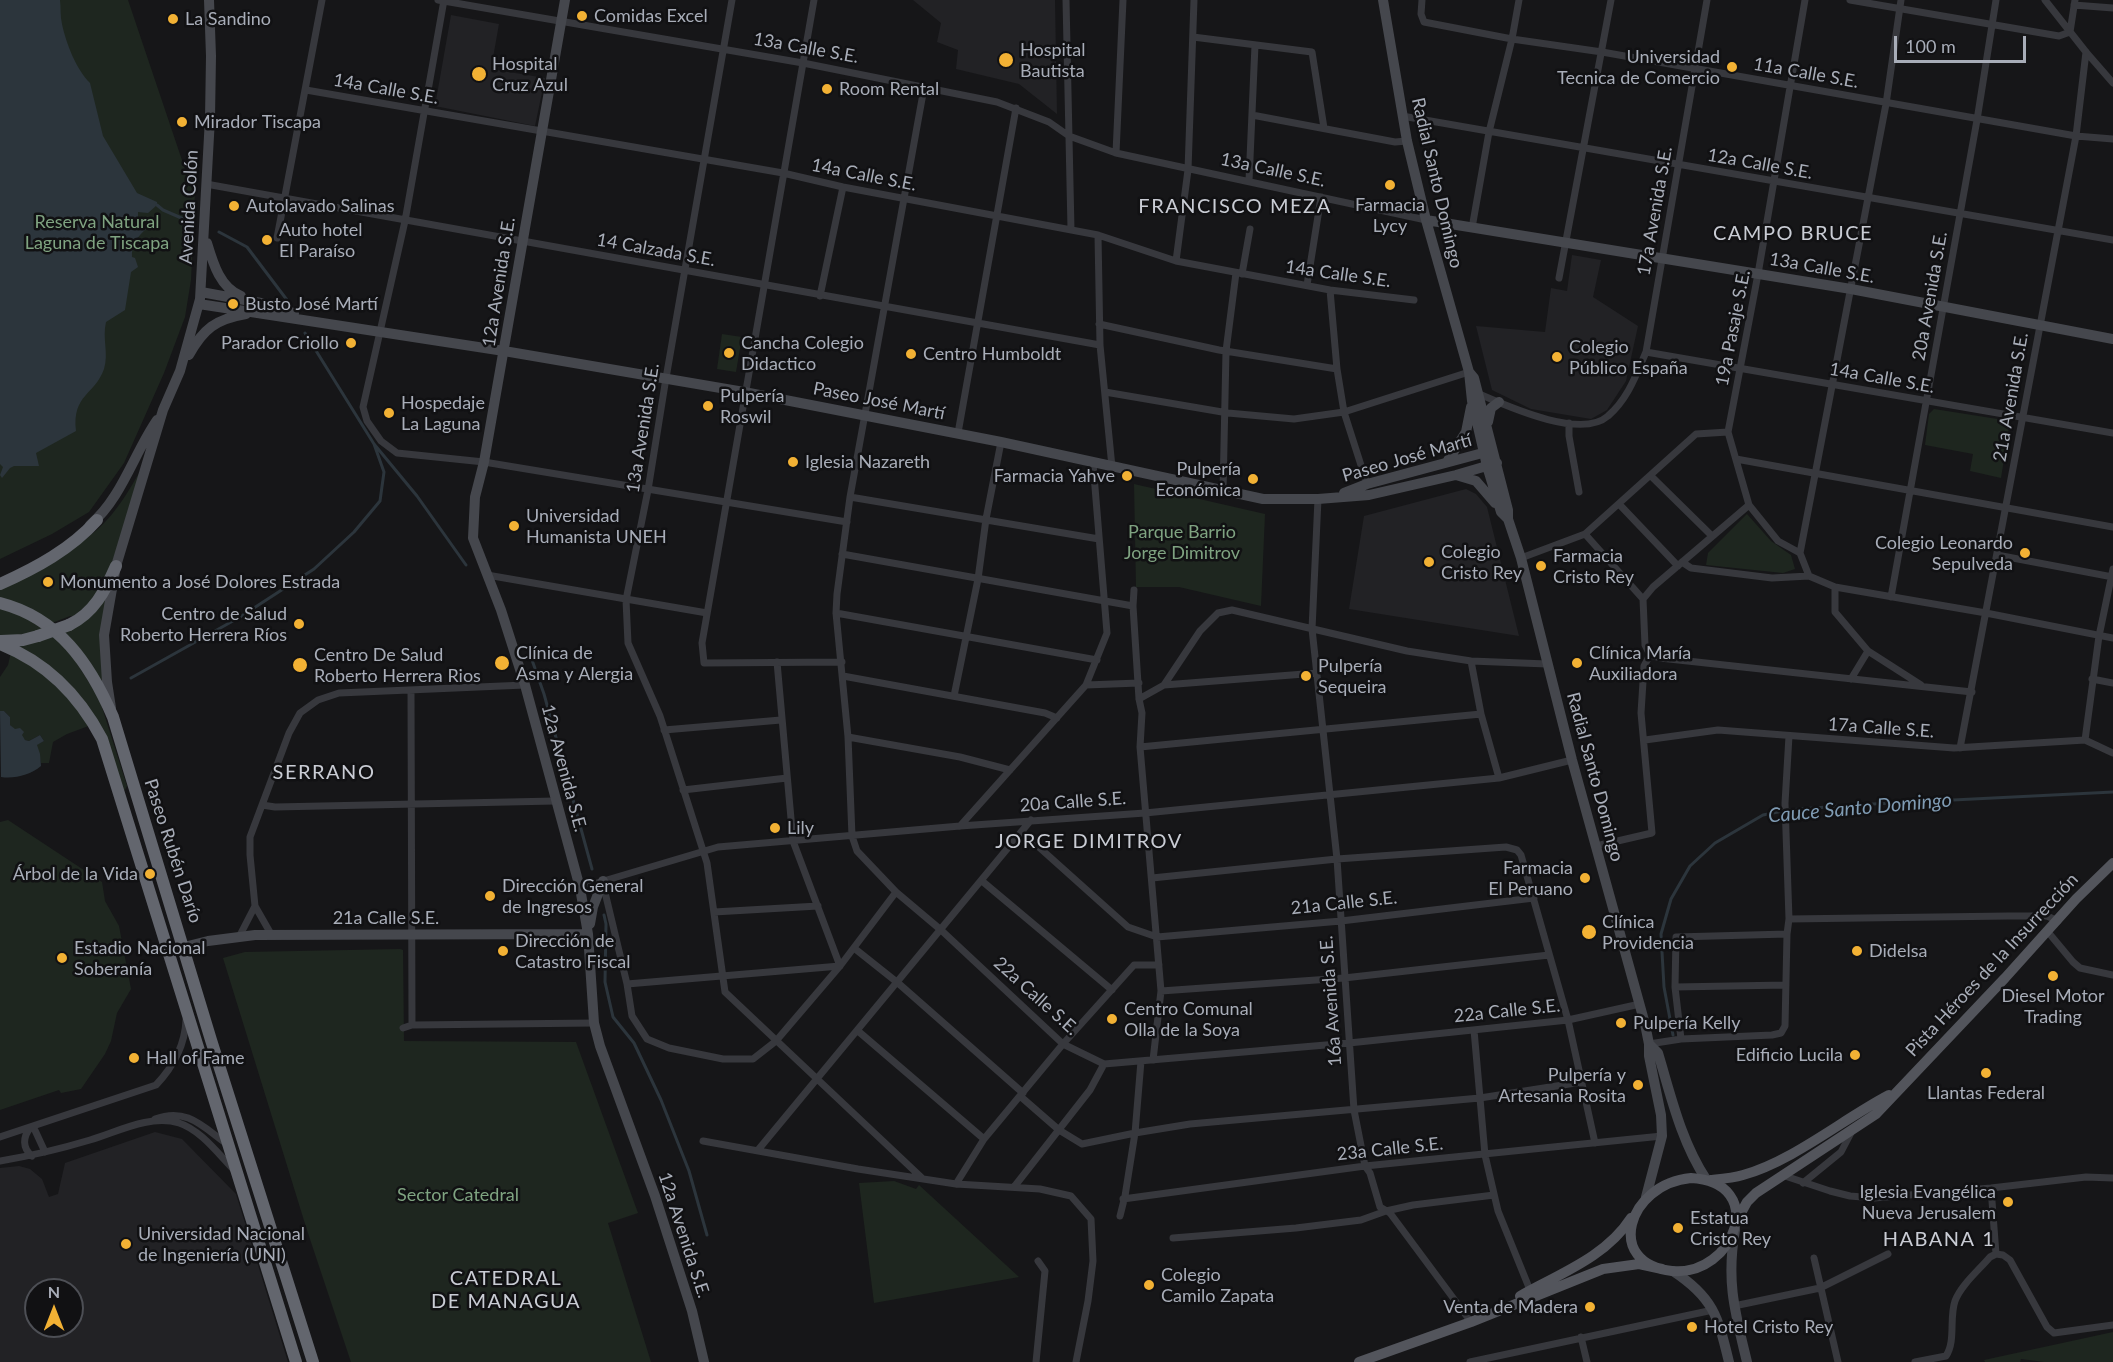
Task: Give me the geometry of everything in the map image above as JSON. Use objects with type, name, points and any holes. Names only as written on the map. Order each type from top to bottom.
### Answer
[{"type":"highway","points":[[0,580],[36,566],[76,541],[97,520]]},
{"type":"highway","points":[[0,643],[38,636],[82,618],[98,601],[116,566]]},
{"type":"highway","name":"Paseo Rubén Darío","points":[[0,603],[31,614],[68,643],[90,670],[113,717],[211,1040],[313,1362]]},
{"type":"highway","name":"Paseo Rubén Darío","points":[[0,643],[45,668],[69,689],[102,739],[296,1362]]},
{"type":"highway","points":[[122,799],[130,793],[132,783]]},
{"type":"highway","points":[[122,799],[129,801],[144,849],[159,868]]},
{"type":"highway","points":[[147,883],[154,894],[171,943],[177,947],[184,947]]},
{"type":"highway","points":[[168,951],[184,947]]},
{"type":"highway","points":[[168,951],[177,952],[200,1022],[211,1040]]},
{"type":"main road","name":"Avenida Colón","points":[[113,717],[107,682],[104,634],[116,566],[163,410],[180,371],[201,292],[211,56],[209,0]]},
{"type":"main road","name":"12a Avenida S.E.","points":[[565,0],[484,462],[475,497],[473,538],[505,621],[525,685],[580,888],[588,933],[594,1023],[600,1046],[680,1271],[704,1362]]},
{"type":"main road","name":"Radial Santo Domingo","points":[[1383,0],[1402,116],[1426,220],[1469,372],[1504,516],[1521,558],[1572,760],[1649,1044],[1649,1056],[1661,1114],[1662,1136],[1646,1197]]},
{"type":"main road","name":"13a Calle S.E.","points":[[1426,220],[1851,289],[2113,339]]},
{"type":"main road","points":[[205,234],[212,258],[226,285],[236,294],[261,303]]},
{"type":"main road","name":"Paseo José Martí","points":[[201,292],[261,303],[314,320]]},
{"type":"main road","name":"Paseo José Martí","points":[[199,304],[314,320],[744,392],[958,433],[1263,499],[1318,499],[1370,495],[1492,465]]},
{"type":"main road","points":[[180,371],[202,333],[222,321],[251,313]]},
{"type":"main road","name":"Radial Santo Domingo","points":[[1475,397],[1488,426],[1489,451]]},
{"type":"main road","points":[[1447,462],[1466,432],[1475,397]]},
{"type":"main road","points":[[1488,426],[1491,408],[1499,402]]},
{"type":"main road","name":"Avenida Colón","points":[[97,520],[127,476],[150,430],[163,410]]},
{"type":"main road","name":"Paseo José Martí","points":[[1331,498],[1367,484],[1489,451]]},
{"type":"main road","points":[[1456,475],[1476,481],[1490,495],[1504,516]]},
{"type":"main road","name":"Pista Héroes de la Insurrección","points":[[1736,1226],[1750,1197],[1876,1114],[2048,932],[2076,899],[2113,863]]},
{"type":"main road","points":[[588,933],[598,883]]},
{"type":"main road","name":"21a Calle S.E.","points":[[184,947],[271,934],[588,933]]},
{"type":"main road","name":"Radial Santo Domingo","points":[[1649,1044],[1658,1053],[1681,1128],[1693,1158],[1709,1180]]},
{"type":"main road","name":"Pista Héroes de la Insurrección","points":[[1709,1180],[1743,1175],[1770,1164],[1838,1127],[1897,1091]]},
{"type":"main road","points":[[1482,1317],[1600,1251],[1623,1231],[1646,1197],[1661,1186],[1672,1181],[1691,1178],[1709,1180],[1726,1190],[1736,1207],[1736,1226],[1730,1266],[1734,1306],[1747,1362]]},
{"type":"main road","points":[[1637,1208],[1631,1229],[1633,1244],[1642,1257],[1667,1270],[1701,1293],[1720,1325],[1730,1362]]},
{"type":"main road","points":[[1359,1362],[1471,1322],[1570,1281],[1615,1266],[1639,1264],[1667,1270],[1691,1269],[1711,1261],[1726,1246],[1736,1226]]},
{"type":"street","points":[[277,238],[322,0]]},
{"type":"street","points":[[442,0],[405,221],[363,407],[367,421],[381,441],[397,453],[484,462],[847,522]]},
{"type":"street","name":"13a Calle S.E.","points":[[442,0],[803,63],[997,102],[1049,122],[1069,136],[1116,153],[1426,220]]},
{"type":"street","name":"13a Avenida S.E.","points":[[732,0],[684,269],[648,490],[626,600],[628,643],[664,730],[707,863],[725,992],[922,1179]]},
{"type":"street","points":[[814,0],[762,285],[702,643],[704,663],[842,662]]},
{"type":"street","points":[[1066,0],[1071,229]]},
{"type":"street","points":[[1116,153],[1123,0]]},
{"type":"street","points":[[1176,261],[1188,170],[1194,0]]},
{"type":"street","name":"11a Calle S.E.","points":[[1422,0],[1421,14],[1424,22],[1512,39],[1602,52],[1791,85],[1977,120],[2076,136],[2113,139]]},
{"type":"street","points":[[1472,228],[1489,132],[1512,39],[1519,0]]},
{"type":"street","points":[[1559,278],[1611,0]]},
{"type":"street","name":"17a Avenida S.E.","points":[[1569,423],[1595,423],[1607,417],[1629,392],[1646,352],[1707,0]]},
{"type":"street","name":"19a Pasaje S.E.","points":[[1800,553],[1778,541],[1749,505],[1728,432],[1758,274],[1805,0]]},
{"type":"street","points":[[1850,0],[1900,4],[1992,26],[2059,36],[2070,32],[2075,2],[2113,8]]},
{"type":"street","name":"20a Avenida S.E.","points":[[1891,597],[1977,120],[1996,0]]},
{"type":"street","points":[[2045,0],[2113,83]]},
{"type":"street","points":[[1809,576],[1800,553],[1886,104],[1900,4]]},
{"type":"street","points":[[1193,37],[1312,52],[1324,129]]},
{"type":"street","points":[[1249,181],[1255,45]]},
{"type":"street","name":"21a Avenida S.E.","points":[[1960,748],[2076,136],[2086,52]]},
{"type":"street","name":"22a Calle S.E.","points":[[924,88],[850,497],[837,594],[848,737],[852,836],[857,851],[896,892],[941,930],[1064,1044],[1104,1064],[1349,1043],[1568,1020],[1640,1004]]},
{"type":"street","name":"14a Calle S.E.","points":[[306,90],[541,133],[783,173],[843,187],[1098,235],[1176,261],[1330,290],[1414,300]]},
{"type":"street","points":[[958,433],[1017,108]]},
{"type":"street","points":[[1252,115],[1395,142],[1407,141]]},
{"type":"street","name":"12a Calle S.E.","points":[[1402,116],[2113,240]]},
{"type":"street","name":"14 Calzada S.E.","points":[[206,184],[1100,345]]},
{"type":"street","points":[[820,296],[843,187]]},
{"type":"street","points":[[1307,285],[1322,197]]},
{"type":"street","points":[[1224,492],[1226,351],[1239,273],[1250,229]]},
{"type":"street","points":[[1098,235],[1100,345],[1112,467]]},
{"type":"street","points":[[1330,290],[1337,369],[1344,412],[1367,484]]},
{"type":"street","points":[[1099,324],[1226,351],[1337,369]]},
{"type":"street","name":"14a Calle S.E.","points":[[1646,352],[2113,433]]},
{"type":"street","points":[[1105,392],[1224,412],[1294,419],[1344,412],[1469,372]]},
{"type":"street","points":[[1475,397],[1569,423],[1569,436],[1580,492]]},
{"type":"street","points":[[1521,558],[1585,534],[1696,434],[1728,432]]},
{"type":"street","points":[[954,696],[978,579],[986,519],[1001,442]]},
{"type":"street","points":[[1736,459],[2113,527]]},
{"type":"street","points":[[960,826],[1086,685],[1107,633],[1093,463]]},
{"type":"street","points":[[1651,476],[1712,536]]},
{"type":"street","points":[[850,497],[1099,539]]},
{"type":"street","name":"16a Avenida S.E.","points":[[1318,499],[1312,629],[1337,859],[1354,1110],[1365,1166],[1370,1173],[1380,1207],[1390,1213],[1471,1322]]},
{"type":"street","points":[[1618,504],[1680,564],[1691,568],[1761,576],[1809,576],[1835,588],[1986,613],[2113,638]]},
{"type":"street","points":[[1643,599],[1653,587],[1749,505]]},
{"type":"street","points":[[1585,534],[1643,599],[1645,645],[1650,654],[1660,658],[1972,692]]},
{"type":"street","points":[[842,554],[1133,606]]},
{"type":"street","points":[[1997,555],[2112,575],[2099,636],[2085,740]]},
{"type":"street","points":[[487,575],[707,614]]},
{"type":"street","points":[[1835,588],[1835,612],[1868,651],[1923,687]]},
{"type":"street","points":[[1134,590],[1139,699],[1142,713],[1140,747],[1161,991],[1153,1060]]},
{"type":"street","points":[[1164,685],[1200,631],[1218,613],[1232,610],[1407,651],[1471,661],[1547,664]]},
{"type":"street","points":[[837,613],[1097,660]]},
{"type":"street","points":[[1851,679],[1868,651]]},
{"type":"street","points":[[1596,846],[1652,833],[1641,714],[1644,666],[1650,654]]},
{"type":"street","points":[[1471,661],[1481,714],[1499,778]]},
{"type":"street","points":[[777,662],[793,841],[840,966]]},
{"type":"street","points":[[1139,699],[1164,685],[1317,673]]},
{"type":"street","points":[[843,676],[1045,713],[1057,718]]},
{"type":"street","points":[[2092,679],[2113,683]]},
{"type":"street","points":[[1086,685],[1139,683]]},
{"type":"street","points":[[271,934],[255,906],[249,855],[250,837],[254,821],[289,733],[300,713],[318,700],[339,693],[525,685]]},
{"type":"street","points":[[411,691],[412,1025]]},
{"type":"street","points":[[1140,747],[1481,714]]},
{"type":"street","points":[[664,730],[781,720]]},
{"type":"street","name":"17a Calle S.E.","points":[[1645,740],[1718,730],[1960,748],[2085,740],[2113,753]]},
{"type":"street","points":[[1649,1044],[1681,1039],[1772,1035],[1781,1033],[1785,1026],[1789,919],[1785,803],[1789,736]]},
{"type":"street","points":[[848,737],[960,757],[1010,770]]},
{"type":"street","name":"20a Calle S.E.","points":[[580,888],[718,847],[1031,820],[1145,813],[1499,778],[1572,760]]},
{"type":"street","points":[[684,790],[787,778]]},
{"type":"street","points":[[262,805],[275,807],[555,801]]},
{"type":"street","points":[[758,1150],[1031,820]]},
{"type":"street","points":[[1022,832],[1128,927],[1157,937]]},
{"type":"street","points":[[1152,878],[1337,859],[1506,847],[1517,850],[1521,855],[1534,898],[1568,1020],[1595,1143]]},
{"type":"street","points":[[982,880],[1112,990]]},
{"type":"street","points":[[598,883],[627,984],[632,1016],[647,1039],[669,1048],[723,1059],[753,1059],[776,1041],[840,966],[896,892]]},
{"type":"street","name":"21a Calle S.E.","points":[[1157,937],[1341,921],[1534,898]]},
{"type":"street","points":[[239,937],[255,906]]},
{"type":"street","points":[[714,912],[818,906]]},
{"type":"street","points":[[1789,919],[2047,916],[2058,921]]},
{"type":"street","points":[[2048,932],[2080,968],[2113,975]]},
{"type":"street","points":[[1681,1039],[1675,987],[1676,937],[1787,934]]},
{"type":"street","points":[[854,948],[898,983],[1059,1130],[1082,1144],[1190,1124],[1480,1098],[1582,1082]]},
{"type":"street","points":[[1161,991],[1344,978],[1549,955]]},
{"type":"street","points":[[956,1184],[984,1139],[1134,965],[1159,965]]},
{"type":"street","points":[[627,984],[840,966]]},
{"type":"street","points":[[1675,987],[1786,985]]},
{"type":"street","points":[[0,1137],[156,1085],[168,1072],[177,1056],[185,1032],[187,1008]]},
{"type":"street","points":[[403,1028],[412,1025],[594,1023]]},
{"type":"street","points":[[1474,1030],[1485,1155],[1498,1212],[1530,1290]]},
{"type":"street","points":[[858,1031],[984,1139]]},
{"type":"street","points":[[1120,1216],[1135,1133],[1141,1061]]},
{"type":"street","points":[[1014,1187],[1090,1090],[1104,1064]]},
{"type":"street","points":[[0,1161],[32,1156],[162,1116],[177,1115],[192,1118],[228,1145]]},
{"type":"street","points":[[147,1122],[178,1123],[192,1130],[238,1174]]},
{"type":"street","points":[[32,1127],[45,1152]]},
{"type":"street","points":[[32,1127],[26,1135],[25,1143],[27,1151],[32,1156]]},
{"type":"street","points":[[1803,1183],[1841,1152],[1854,1129]]},
{"type":"street","name":"23a Calle S.E.","points":[[1123,1199],[1365,1166],[1662,1136]]},
{"type":"street","points":[[703,1141],[922,1179],[956,1184],[1040,1189],[1071,1196],[1091,1219],[1093,1261],[1076,1362]]},
{"type":"street","points":[[1782,1175],[1850,1196],[1874,1198],[2086,1177],[2113,1178]]},
{"type":"street","points":[[1991,1188],[1996,1254]]},
{"type":"street","points":[[1173,1238],[1296,1228],[1360,1220],[1413,1205],[1494,1195]]},
{"type":"street","points":[[1734,1306],[1820,1288],[1888,1254]]},
{"type":"street","points":[[1915,1362],[1946,1356],[1950,1350],[1953,1311],[1959,1293],[1990,1257],[1996,1254],[2003,1255],[2010,1260],[2047,1327],[2054,1333],[2113,1325]]},
{"type":"street","points":[[1814,1258],[1838,1362]]},
{"type":"street","points":[[1036,1362],[1045,1271],[1038,1261]]},
{"type":"street","points":[[1475,1361],[1713,1310]]},
{"type":"street","points":[[1581,1338],[1587,1362]]},
{"type":"shaded area","points":[[0,0],[60,0],[61,21],[66,39],[76,63],[90,83],[103,136],[137,193],[157,202],[157,205],[148,213],[138,212],[138,217],[143,220],[146,229],[138,238],[133,249],[132,257],[135,258],[138,267],[131,272],[125,310],[106,322],[104,369],[77,409],[76,431],[36,453],[39,466],[14,466],[2,478],[0,475],[3,467],[0,464]]},
{"type":"shaded area","name":"Hospital Bautista","points":[[913,0],[1055,0],[1057,114],[1019,84],[956,69],[958,50],[937,42],[941,23]]},
{"type":"shaded area","name":"Hospital Cruz Azul","points":[[451,15],[499,24],[491,69],[545,78],[535,126],[435,106]]},
{"type":"shaded area","name":"Colegio Público España","points":[[1572,255],[1601,260],[1593,297],[1638,326],[1626,381],[1607,410],[1591,419],[1531,409],[1492,390],[1476,326],[1545,332],[1551,288],[1567,291]]},
{"type":"shaded area","name":"Colegio Cristo Rey","points":[[1466,489],[1476,494],[1487,507],[1519,636],[1349,609],[1364,516]]},
{"type":"shaded area","points":[[0,711],[4,711],[10,717],[10,725],[24,732],[22,735],[25,740],[29,741],[40,735],[44,741],[37,745],[41,766],[32,772],[22,776],[1,777]]},
{"type":"shaded area","name":"Universidad Nacional de Ingeniería (UNI)","points":[[155,1132],[182,1139],[236,1194],[288,1362],[0,1362],[0,1168],[19,1166],[30,1169],[42,1179],[49,1197],[58,1194],[65,1163]]},
{"type":"green space","name":"Reserva Natural Laguna de Tiscapa","points":[[0,0],[128,0],[186,172],[196,170],[191,280],[185,317],[164,373],[124,463],[89,512],[52,534],[0,559]]},
{"type":"green space","name":"Cancha Colegio Didactico","points":[[722,334],[742,337],[736,372],[717,369]]},
{"type":"green space","points":[[1934,409],[2010,421],[2001,478],[1970,471],[1973,454],[1925,445],[1929,414]]},
{"type":"green space","points":[[145,463],[107,578],[95,598],[74,616],[52,623],[0,599],[0,588],[56,558],[95,532],[117,508]]},
{"type":"green space","name":"Parque Barrio Jorge Dimitrov","points":[[1134,484],[1265,514],[1261,606],[1179,587],[1136,587]]},
{"type":"green space","points":[[1747,514],[1771,541],[1791,555],[1795,569],[1783,573],[1706,565],[1708,553]]},
{"type":"green space","points":[[106,597],[103,688],[61,631]]},
{"type":"green space","points":[[0,607],[11,609],[44,628],[34,633],[0,637]]},
{"type":"green space","points":[[52,634],[69,651],[99,698],[127,786],[125,790],[122,790],[100,727],[11,645]]},
{"type":"green space","points":[[12,648],[35,662],[94,724],[53,742],[49,763],[41,763],[36,745],[44,741],[40,735],[29,741],[25,740],[10,725],[10,717],[4,711],[0,711],[0,677],[8,665]]},
{"type":"green space","name":"Estadio Nacional Soberanía","points":[[8,820],[102,882],[105,901],[119,926],[131,989],[117,1013],[111,1041],[105,1054],[81,1089],[61,1093],[59,1090],[0,1110],[0,822]]},
{"type":"green space","name":"Sector Catedral","points":[[403,950],[404,1041],[576,1042],[638,1213],[608,1223],[651,1362],[351,1362],[306,1227],[223,958],[245,952]]},
{"type":"green space","points":[[894,1181],[916,1189],[919,1185],[1019,1277],[874,1303],[859,1183]]},
{"type":"green space","points":[[2113,1332],[2113,1362],[2044,1362],[2021,1359],[2020,1362],[1985,1362],[1984,1360]]},
{"type":"waterway","points":[[157,205],[193,223]]},
{"type":"waterway","points":[[219,232],[247,247],[287,300]]},
{"type":"waterway","points":[[305,333],[374,444],[417,496],[466,565]]},
{"type":"waterway","points":[[131,678],[240,617],[314,569],[354,532],[380,501],[384,472],[374,444]]},
{"type":"waterway","points":[[532,660],[544,694],[592,869]]},
{"type":"waterway","name":"Cauce Santo Domingo","points":[[1673,1035],[1664,987],[1661,934],[1671,899],[1690,866],[1715,843],[1763,815],[1788,810],[1853,805],[2113,792]]},
{"type":"waterway","points":[[604,915],[606,924],[605,982],[613,1017],[634,1043],[661,1100],[689,1171],[707,1235]]},
{"type":"place","name":"Comidas Excel","points":[[582,16]]},
{"type":"place","name":"La Sandino","points":[[173,19]]},
{"type":"place","name":"Hospital Bautista","points":[[1006,60]]},
{"type":"place","name":"Universidad Tecnica de Comercio","points":[[1732,67]]},
{"type":"place","name":"Hospital Cruz Azul","points":[[479,74]]},
{"type":"place","name":"Room Rental","points":[[827,89]]},
{"type":"place","name":"Mirador Tiscapa","points":[[182,122]]},
{"type":"place","name":"Farmacia Lycy","points":[[1390,185]]},
{"type":"place","name":"Autolavado Salinas","points":[[234,206]]},
{"type":"place","name":"Auto hotel El Paraíso","points":[[267,240]]},
{"type":"place","name":"Busto José Martí","points":[[233,304]]},
{"type":"place","name":"Parador Criollo","points":[[351,343]]},
{"type":"place","name":"Cancha Colegio Didactico","points":[[729,353]]},
{"type":"place","name":"Centro Humboldt","points":[[911,354]]},
{"type":"place","name":"Colegio Público España","points":[[1557,357]]},
{"type":"place","name":"Pulpería Roswil","points":[[708,406]]},
{"type":"place","name":"Hospedaje La Laguna","points":[[389,413]]},
{"type":"place","name":"Iglesia Nazareth","points":[[793,462]]},
{"type":"place","name":"Farmacia Yahve","points":[[1127,476]]},
{"type":"place","name":"Pulpería Económica","points":[[1253,479]]},
{"type":"place","name":"Universidad Humanista UNEH","points":[[514,526]]},
{"type":"place","name":"Colegio Leonardo Sepulveda","points":[[2025,553]]},
{"type":"place","name":"Colegio Cristo Rey","points":[[1429,562]]},
{"type":"place","name":"Farmacia Cristo Rey","points":[[1541,566]]},
{"type":"place","name":"Monumento a José Dolores Estrada","points":[[48,582]]},
{"type":"place","name":"Centro de Salud Roberto Herrera Ríos","points":[[299,624]]},
{"type":"place","name":"Clínica de Asma y Alergia","points":[[502,663]]},
{"type":"place","name":"Clínica María Auxiliadora","points":[[1577,663]]},
{"type":"place","name":"Centro De Salud Roberto Herrera Rios","points":[[300,665]]},
{"type":"place","name":"Pulpería Sequeira","points":[[1306,676]]},
{"type":"place","name":"Lily","points":[[775,828]]},
{"type":"place","name":"Árbol de la Vida","points":[[150,874]]},
{"type":"place","name":"Farmacia El Peruano","points":[[1585,878]]},
{"type":"place","name":"Dirección General de Ingresos","points":[[490,896]]},
{"type":"place","name":"Clínica Providencia","points":[[1589,932]]},
{"type":"place","name":"Dirección de Catastro Fiscal","points":[[503,951]]},
{"type":"place","name":"Didelsa","points":[[1857,951]]},
{"type":"place","name":"Estadio Nacional Soberanía","points":[[62,958]]},
{"type":"place","name":"Diesel Motor Trading","points":[[2053,976]]},
{"type":"place","name":"Centro Comunal Olla de la Soya","points":[[1112,1019]]},
{"type":"place","name":"Pulpería Kelly","points":[[1621,1023]]},
{"type":"place","name":"Edificio Lucila","points":[[1855,1055]]},
{"type":"place","name":"Hall of Fame","points":[[134,1058]]},
{"type":"place","name":"Llantas Federal","points":[[1986,1073]]},
{"type":"place","name":"Pulpería y Artesania Rosita","points":[[1638,1085]]},
{"type":"place","name":"Iglesia Evangélica Nueva Jerusalem","points":[[2008,1202]]},
{"type":"place","name":"Estatua Cristo Rey","points":[[1678,1228]]},
{"type":"place","name":"Universidad Nacional de Ingeniería (UNI)","points":[[126,1244]]},
{"type":"place","name":"Colegio Camilo Zapata","points":[[1149,1285]]},
{"type":"place","name":"Venta de Madera","points":[[1590,1307]]},
{"type":"place","name":"Hotel Cristo Rey","points":[[1692,1327]]},
{"type":"district","name":"FRANCISCO MEZA","points":[[1235,207]]},
{"type":"district","name":"CAMPO BRUCE","points":[[1793,234]]},
{"type":"district","name":"SERRANO","points":[[324,773]]},
{"type":"district","name":"JORGE DIMITROV","points":[[1089,842]]},
{"type":"district","name":"HABANA 1","points":[[1939,1240]]},
{"type":"district","name":"CATEDRAL DE MANAGUA","points":[[506,1290]]}]
